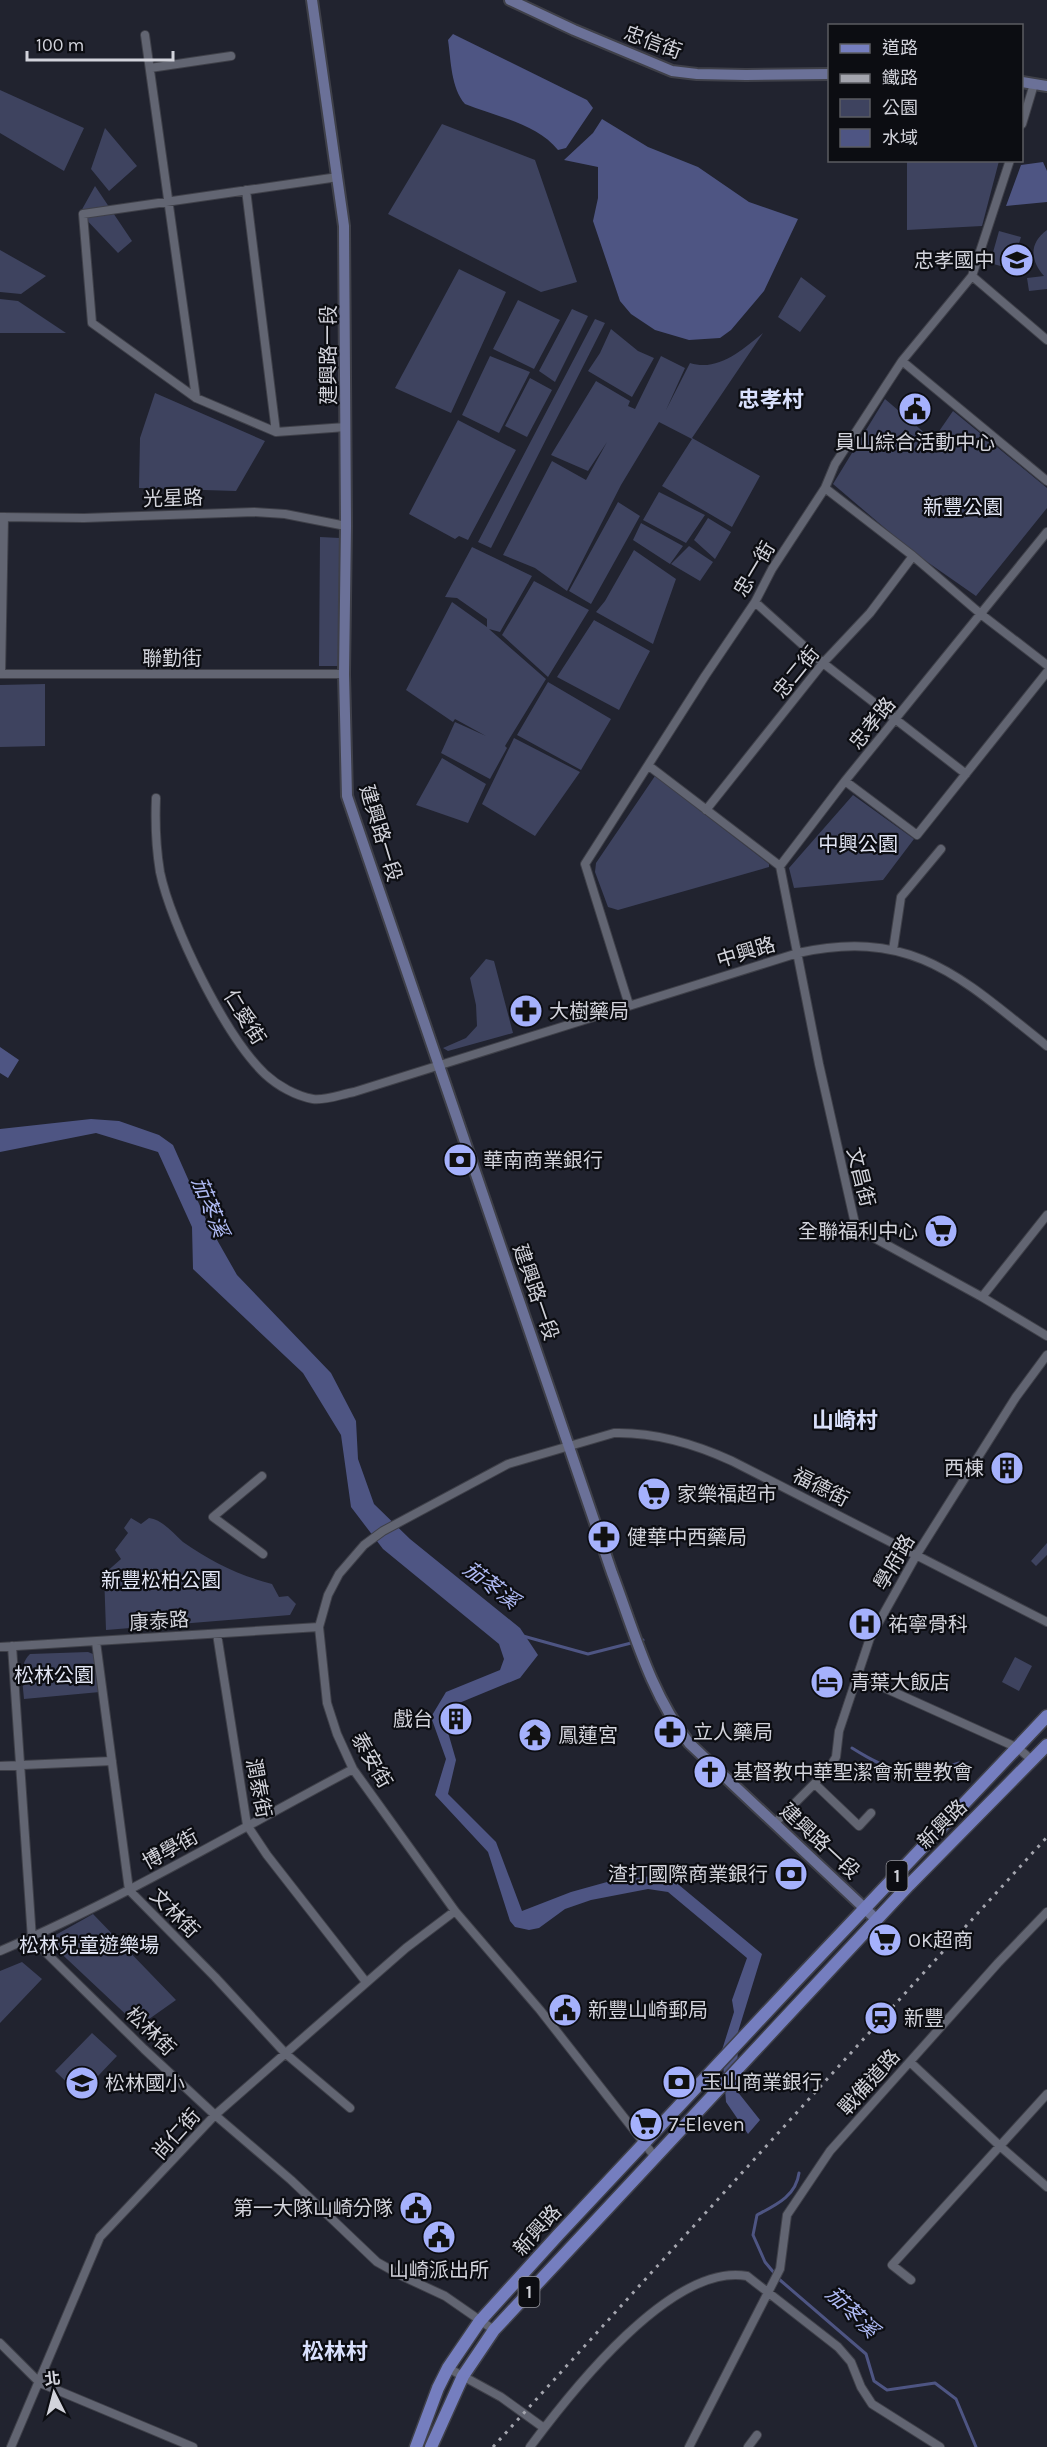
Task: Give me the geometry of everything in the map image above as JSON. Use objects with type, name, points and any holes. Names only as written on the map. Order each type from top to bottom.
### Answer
[{"type":"main road","name":"新興路","points":[[416,2447],[448,2368],[480,2321],[746,2034],[1047,1716]]},
{"type":"main road","name":"新興路","points":[[431,2447],[463,2376],[494,2330],[742,2062],[1047,1745]]},
{"type":"street","name":"建興路一段","points":[[312,0],[339,177],[346,275],[344,674],[347,796],[568,1446],[654,1686],[671,1720],[689,1743],[877,1920]]},
{"type":"street","name":"忠信街","points":[[510,0],[574,30],[672,70],[736,75],[828,74]]},
{"type":"street","points":[[145,34],[196,398]]},
{"type":"street","points":[[150,68],[231,56]]},
{"type":"street","points":[[1023,82],[1047,86]]},
{"type":"street","points":[[1023,121],[1034,84]]},
{"type":"street","name":"忠一街","points":[[629,1005],[585,864],[755,602],[772,569],[825,488],[835,464],[902,362],[972,276],[1009,162]]},
{"type":"street","points":[[339,177],[83,214],[92,323],[196,398],[276,432],[346,427]]},
{"type":"street","points":[[246,190],[276,432]]},
{"type":"street","points":[[972,276],[1047,340]]},
{"type":"street","points":[[902,362],[1047,481]]},
{"type":"street","points":[[825,488],[1047,665]]},
{"type":"street","name":"光星路","points":[[2,517],[84,518],[254,512],[285,514],[346,526]]},
{"type":"street","points":[[1,674],[2,517]]},
{"type":"street","name":"忠孝路","points":[[780,866],[1047,532]]},
{"type":"street","name":"忠二街","points":[[706,810],[823,663],[870,613],[913,556]]},
{"type":"street","points":[[755,602],[823,663],[966,774]]},
{"type":"street","points":[[845,782],[917,835],[1047,672]]},
{"type":"street","name":"聯勤街","points":[[1,674],[344,674]]},
{"type":"street","points":[[650,766],[780,866],[798,953]]},
{"type":"street","name":"仁愛街","points":[[156,798],[155,819],[160,871],[171,907],[204,982],[228,1024],[265,1074],[280,1086],[315,1099],[354,1092],[437,1065]]},
{"type":"street","points":[[893,950],[901,897],[941,849]]},
{"type":"street","name":"中興路","points":[[437,1065],[798,953],[850,945],[893,950],[926,961],[960,977],[1047,1046]]},
{"type":"street","name":"文昌街","points":[[798,953],[821,1075],[856,1228],[982,1297],[1047,1336]]},
{"type":"street","points":[[982,1297],[1047,1215]]},
{"type":"street","name":"學府路","points":[[775,1824],[828,1770],[836,1757],[838,1731],[870,1638],[917,1554],[1016,1397],[1047,1355]]},
{"type":"street","name":"福德街","points":[[568,1446],[614,1433],[630,1432],[697,1445],[917,1554],[1047,1622]]},
{"type":"street","name":"泰安街","points":[[568,1446],[508,1464],[405,1518],[364,1545],[339,1574],[328,1595],[319,1627],[321,1665],[327,1703],[337,1734],[353,1769],[455,1911],[540,2010],[655,2157]]},
{"type":"street","points":[[262,1476],[213,1517],[263,1554]]},
{"type":"street","name":"康泰路","points":[[0,1647],[319,1627]]},
{"type":"street","name":"潤泰街","points":[[217,1634],[247,1825],[267,1855],[366,1982]]},
{"type":"street","name":"文林街","points":[[96,1642],[129,1890],[215,1977],[286,2054],[350,2109]]},
{"type":"street","points":[[12,1646],[32,1939]]},
{"type":"street","points":[[858,1676],[1018,1748],[1033,1761]]},
{"type":"street","points":[[0,1766],[112,1761]]},
{"type":"street","name":"博學街","points":[[0,1951],[32,1939],[129,1890],[353,1769]]},
{"type":"street","points":[[815,1784],[859,1826],[871,1813]]},
{"type":"street","name":"尚仁街","points":[[11,2447],[100,2237],[215,2115],[414,1941],[455,1911]]},
{"type":"street","name":"戰備道路","points":[[689,2447],[770,2293],[780,2269],[787,2215],[794,2204],[830,2151],[998,1963],[1047,1912]]},
{"type":"street","name":"松林街","points":[[32,1939],[215,2115],[291,2180],[378,2262],[445,2296],[494,2330]]},
{"type":"street","points":[[910,2062],[1000,2147],[1047,2187]]},
{"type":"street","points":[[911,2280],[892,2265],[1047,2094]]},
{"type":"street","points":[[530,2447],[611,2349],[666,2303],[711,2280],[735,2274],[747,2276],[838,2347],[851,2362],[861,2387],[872,2404],[940,2447]]},
{"type":"street","points":[[0,2343],[40,2383],[193,2447]]},
{"type":"street","points":[[448,2368],[524,2412],[544,2428]]},
{"type":"street","points":[[748,2447],[757,2435]]},
{"type":"green space","points":[[0,90],[84,128],[64,171],[0,133]]},
{"type":"green space","points":[[442,124],[535,160],[577,282],[541,292],[388,214]]},
{"type":"green space","points":[[105,128],[137,166],[109,191],[91,169]]},
{"type":"green space","points":[[907,162],[999,162],[982,226],[907,230]]},
{"type":"green space","points":[[95,186],[132,241],[118,253],[80,213]]},
{"type":"green space","points":[[1047,230],[1047,289],[1029,291],[1027,278],[1044,276],[1034,258],[1034,246]]},
{"type":"green space","points":[[999,231],[1021,237],[1011,269],[990,263]]},
{"type":"green space","points":[[0,250],[46,276],[21,294],[0,292]]},
{"type":"green space","points":[[459,269],[506,292],[451,413],[395,388]]},
{"type":"green space","points":[[801,277],[826,296],[800,332],[778,317]]},
{"type":"green space","points":[[0,299],[18,301],[66,333],[0,333]]},
{"type":"green space","points":[[518,300],[560,320],[534,369],[493,349]]},
{"type":"green space","points":[[572,309],[588,316],[555,382],[539,371]]},
{"type":"green space","points":[[595,319],[605,323],[491,548],[478,542]]},
{"type":"green space","points":[[611,329],[638,351],[654,358],[632,397],[588,371],[600,353]]},
{"type":"green space","points":[[763,333],[692,438],[760,476],[732,527],[662,486],[692,439],[659,422],[621,485],[567,591],[535,568],[503,555],[552,461],[586,480],[607,442],[588,471],[551,455],[596,381],[630,401],[628,406],[635,409],[661,356],[685,368],[666,410],[690,363],[700,365],[720,362]]},
{"type":"green space","points":[[490,356],[530,372],[499,433],[462,415]]},
{"type":"green space","points":[[530,378],[552,390],[527,437],[505,426]]},
{"type":"green space","points":[[155,393],[265,441],[236,491],[139,488],[140,438]]},
{"type":"green space","name":"新豐公園","points":[[885,399],[933,440],[953,411],[1047,488],[1047,508],[976,596],[913,552],[833,484]]},
{"type":"green space","points":[[458,420],[516,450],[468,540],[459,536],[455,539],[409,514]]},
{"type":"green space","points":[[659,492],[705,515],[686,543],[643,520]]},
{"type":"green space","points":[[618,502],[640,516],[591,604],[569,591]]},
{"type":"green space","points":[[708,518],[731,532],[715,559],[694,540]]},
{"type":"green space","points":[[641,523],[683,546],[670,564],[633,540]]},
{"type":"green space","points":[[320,537],[340,538],[339,666],[319,666]]},
{"type":"green space","points":[[689,546],[713,562],[700,581],[671,564]]},
{"type":"green space","points":[[472,547],[532,576],[500,632],[489,629],[546,679],[505,746],[507,748],[490,779],[441,753],[455,722],[486,736],[455,719],[453,722],[406,690],[452,602],[487,627],[487,619],[457,598],[445,597]]},
{"type":"green space","points":[[634,550],[676,579],[653,644],[596,612],[605,601]]},
{"type":"green space","points":[[534,581],[589,610],[548,677],[502,635]]},
{"type":"green space","points":[[594,620],[650,651],[619,710],[557,677]]},
{"type":"green space","points":[[548,682],[611,719],[581,770],[517,735]]},
{"type":"green space","points":[[45,684],[45,746],[0,747],[0,685]]},
{"type":"green space","points":[[514,738],[580,772],[535,836],[482,804]]},
{"type":"green space","points":[[442,758],[486,784],[468,823],[416,805]]},
{"type":"green space","points":[[655,776],[764,860],[769,867],[618,910],[608,907],[595,872],[596,863]]},
{"type":"green space","name":"中興公園","points":[[853,795],[914,839],[883,880],[794,888],[789,868]]},
{"type":"green space","points":[[486,959],[494,961],[513,1033],[448,1051],[443,1048],[466,1038],[477,1026],[476,1005],[470,978]]},
{"type":"green space","name":"新豐松柏公園","points":[[131,1518],[141,1524],[149,1518],[159,1521],[183,1542],[215,1562],[248,1577],[272,1584],[279,1597],[288,1596],[296,1604],[290,1615],[106,1630],[104,1574],[121,1559],[115,1550],[128,1533],[124,1528]]},
{"type":"green space","points":[[1047,1543],[1047,1555],[1036,1566],[1031,1561]]},
{"type":"green space","name":"松林公園","points":[[88,1652],[93,1654],[100,1692],[24,1699],[23,1669],[26,1658],[30,1654]]},
{"type":"green space","points":[[1015,1657],[1032,1666],[1019,1691],[1002,1682]]},
{"type":"green space","name":"松林兒童遊樂場","points":[[93,1914],[176,2000],[142,2024],[135,2023],[51,1944],[52,1937]]},
{"type":"green space","points":[[22,1962],[42,1979],[0,2023],[0,1971]]},
{"type":"green space","points":[[92,2033],[117,2056],[80,2095],[55,2071]]},
{"type":"water","points":[[453,34],[587,100],[593,108],[566,148],[558,150],[549,141],[527,127],[465,104],[460,98],[452,74],[448,40]]},
{"type":"water","points":[[602,119],[648,147],[698,167],[749,202],[798,219],[764,291],[731,330],[720,338],[689,340],[655,330],[631,314],[620,301],[593,221],[598,198],[598,167],[564,160],[593,133]]},
{"type":"water","points":[[1043,162],[1047,171],[1047,202],[1006,206],[1021,165]]},
{"type":"water","points":[[0,1047],[19,1060],[8,1078],[0,1073]]},
{"type":"water","name":"茄苳溪","points":[[91,1119],[119,1121],[159,1135],[173,1145],[208,1224],[237,1275],[331,1373],[356,1421],[358,1459],[374,1504],[410,1539],[520,1628],[538,1655],[520,1678],[447,1708],[445,1722],[456,1760],[448,1794],[496,1842],[522,1911],[571,1892],[607,1882],[659,1875],[673,1880],[762,1954],[738,2032],[737,2091],[760,2120],[748,2134],[726,2102],[722,2050],[734,2012],[732,2000],[747,1958],[668,1892],[648,1889],[591,1900],[565,1909],[539,1928],[529,1930],[515,1927],[510,1921],[488,1852],[435,1795],[446,1759],[431,1717],[446,1692],[500,1670],[504,1659],[499,1644],[383,1549],[351,1507],[341,1435],[303,1373],[193,1269],[192,1227],[158,1152],[96,1133],[0,1152],[0,1129]]},
{"type":"waterway","points":[[523,1636],[588,1654],[643,1640]]},
{"type":"waterway","points":[[852,1748],[879,1763],[903,1771],[928,1771],[959,1763]]},
{"type":"waterway","name":"茄苳溪","points":[[799,2173],[794,2188],[789,2194],[757,2215],[753,2235],[765,2262],[780,2280],[866,2354],[874,2381],[887,2390],[935,2383],[956,2399],[976,2447]]},
{"type":"railway","points":[[493,2447],[1047,1837]]},
{"type":"place","name":"忠孝國中","points":[[1017,260]]},
{"type":"place","name":"員山綜合活動中心","points":[[915,409]]},
{"type":"place","name":"大樹藥局","points":[[526,1011]]},
{"type":"place","name":"華南商業銀行","points":[[460,1160]]},
{"type":"place","name":"全聯福利中心","points":[[941,1231]]},
{"type":"place","name":"西棟","points":[[1007,1468]]},
{"type":"place","name":"家樂福超市","points":[[654,1494]]},
{"type":"place","name":"健華中西藥局","points":[[604,1537]]},
{"type":"place","name":"祐寧骨科","points":[[865,1624]]},
{"type":"place","name":"青葉大飯店","points":[[827,1682]]},
{"type":"place","name":"戲台","points":[[456,1719]]},
{"type":"place","name":"立人藥局","points":[[670,1732]]},
{"type":"place","name":"鳳蓮宮","points":[[535,1735]]},
{"type":"place","name":"基督教中華聖潔會新豐教會","points":[[710,1772]]},
{"type":"place","name":"渣打國際商業銀行","points":[[791,1874]]},
{"type":"place","name":"OK超商","points":[[885,1940]]},
{"type":"place","name":"新豐山崎郵局","points":[[565,2010]]},
{"type":"place","name":"新豐","points":[[881,2018]]},
{"type":"place","name":"玉山商業銀行","points":[[679,2082]]},
{"type":"place","name":"松林國小","points":[[82,2083]]},
{"type":"place","name":"7-Eleven","points":[[646,2124]]},
{"type":"place","name":"第一大隊山崎分隊","points":[[416,2208]]},
{"type":"place","name":"山崎派出所","points":[[439,2237]]},
{"type":"district","name":"忠孝村","points":[[771,399]]},
{"type":"district","name":"山崎村","points":[[845,1420]]},
{"type":"district","name":"松林村","points":[[335,2351]]}]
